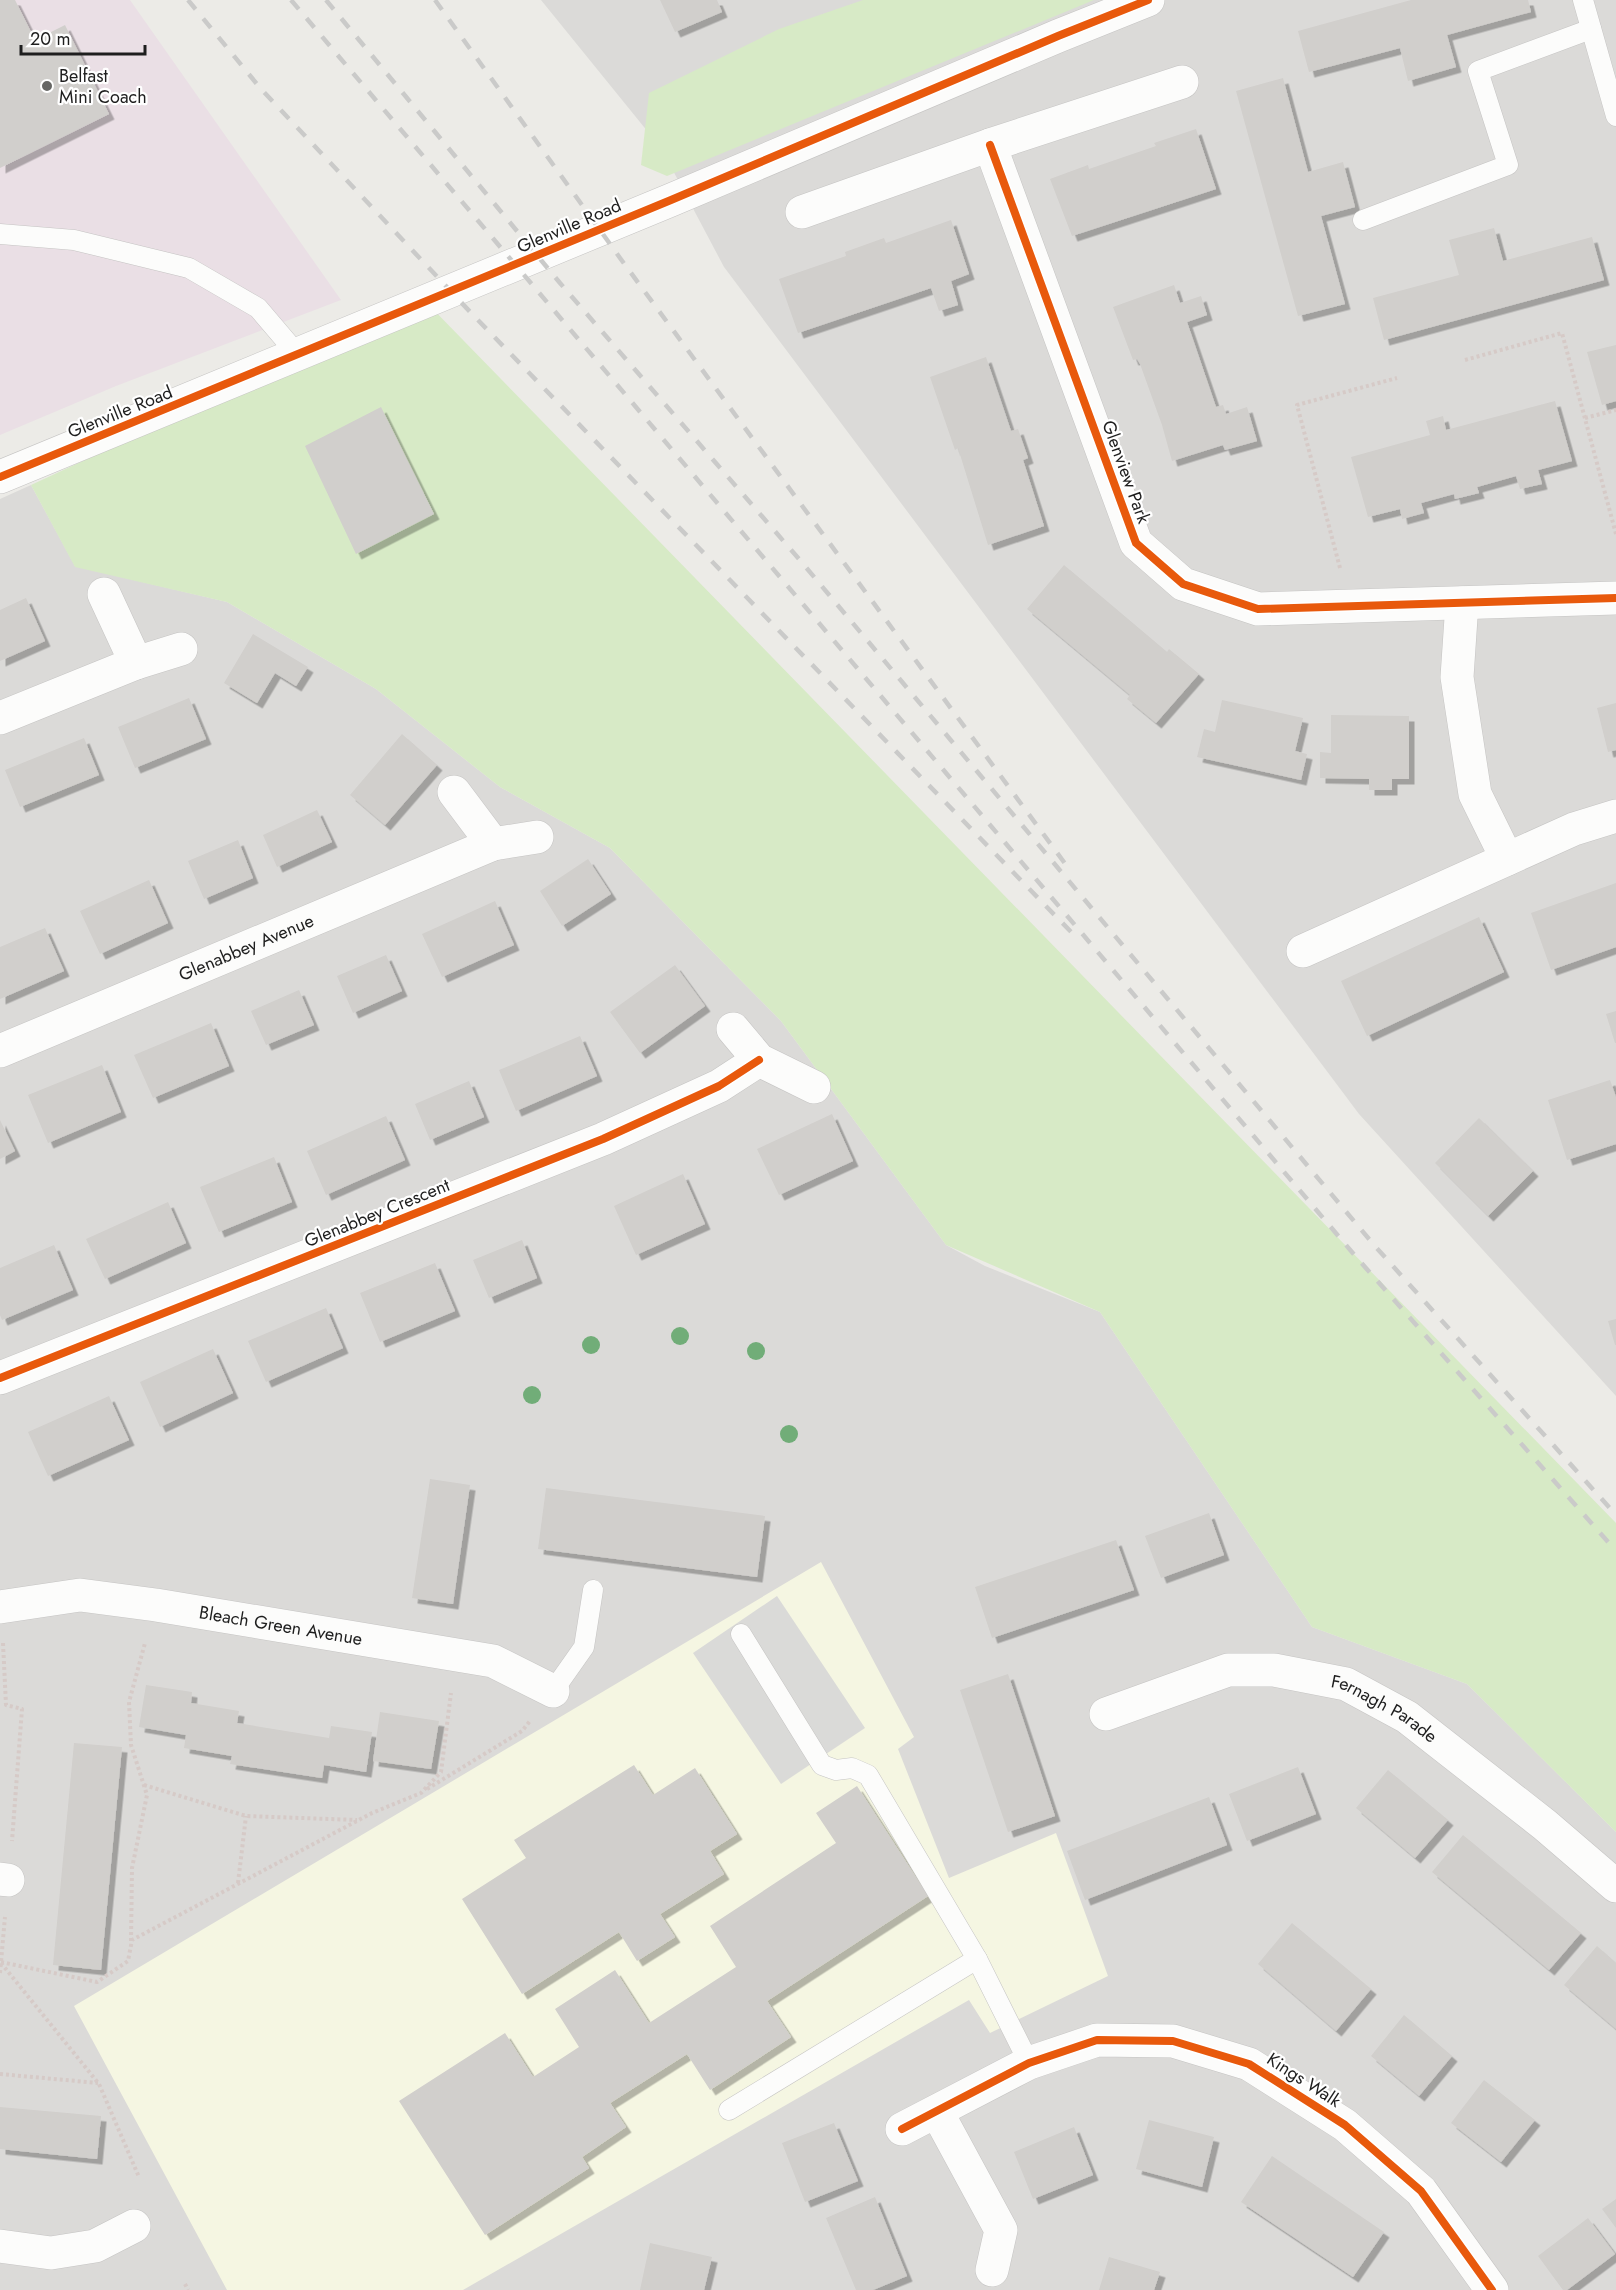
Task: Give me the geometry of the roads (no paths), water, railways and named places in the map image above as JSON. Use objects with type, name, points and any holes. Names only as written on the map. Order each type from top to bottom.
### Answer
[{"type":"street","name":"Glenville Road","points":[[0,477],[661,205],[1148,0]]},
{"type":"street","points":[[802,212],[990,145],[1182,82]]},
{"type":"street","name":"Glenview Park","points":[[990,145],[1136,543],[1183,584],[1258,609],[1616,598]]},
{"type":"street","points":[[104,594],[136,663]]},
{"type":"street","points":[[1462,603],[1457,677],[1475,794],[1507,859]]},
{"type":"street","points":[[0,718],[136,663],[181,649]]},
{"type":"street","points":[[453,792],[493,844]]},
{"type":"street","points":[[1303,951],[1574,829],[1616,816]]},
{"type":"street","name":"Glenabbey Avenue","points":[[0,1051],[493,844],[537,837]]},
{"type":"street","points":[[732,1029],[759,1060],[814,1087]]},
{"type":"street","name":"Glenabbey Crescent","points":[[0,1378],[603,1139],[719,1086],[759,1060]]},
{"type":"street","name":"Bleach Green Avenue","points":[[1,1606],[80,1595],[156,1605],[457,1653],[493,1661],[553,1691]]},
{"type":"street","name":"Fernagh Parade","points":[[1106,1714],[1228,1670],[1274,1670],[1346,1684],[1407,1717],[1545,1826],[1616,1886]]},
{"type":"street","name":"Kings Walk","points":[[902,2129],[1029,2063],[1097,2040],[1173,2041],[1249,2064],[1345,2125],[1421,2191],[1492,2290]]},
{"type":"street","points":[[937,2112],[1001,2230],[992,2270]]},
{"type":"street","points":[[0,2246],[51,2253],[95,2246],[134,2226]]},
{"type":"lane","points":[[1583,0],[1616,116]]},
{"type":"lane","points":[[1363,220],[1508,165],[1478,70],[1591,29]]},
{"type":"lane","points":[[0,234],[74,240],[189,268],[258,308],[298,355]]},
{"type":"lane","points":[[553,1691],[584,1647],[593,1590]]},
{"type":"lane","points":[[741,1634],[822,1765],[836,1770],[852,1768],[868,1774],[977,1959],[1029,2063]]},
{"type":"lane","points":[[729,2110],[977,1959]]},
{"type":"railway","points":[[188,0],[261,89],[474,316],[1074,935]]},
{"type":"railway","points":[[291,0],[1357,1258],[1616,1551]]},
{"type":"railway","points":[[326,0],[560,283],[799,559],[1374,1245],[1616,1515]]},
{"type":"railway","points":[[435,0],[620,258],[1069,869]]},
{"type":"place","name":"Belfast Mini Coach","points":[[47,86]]}]
